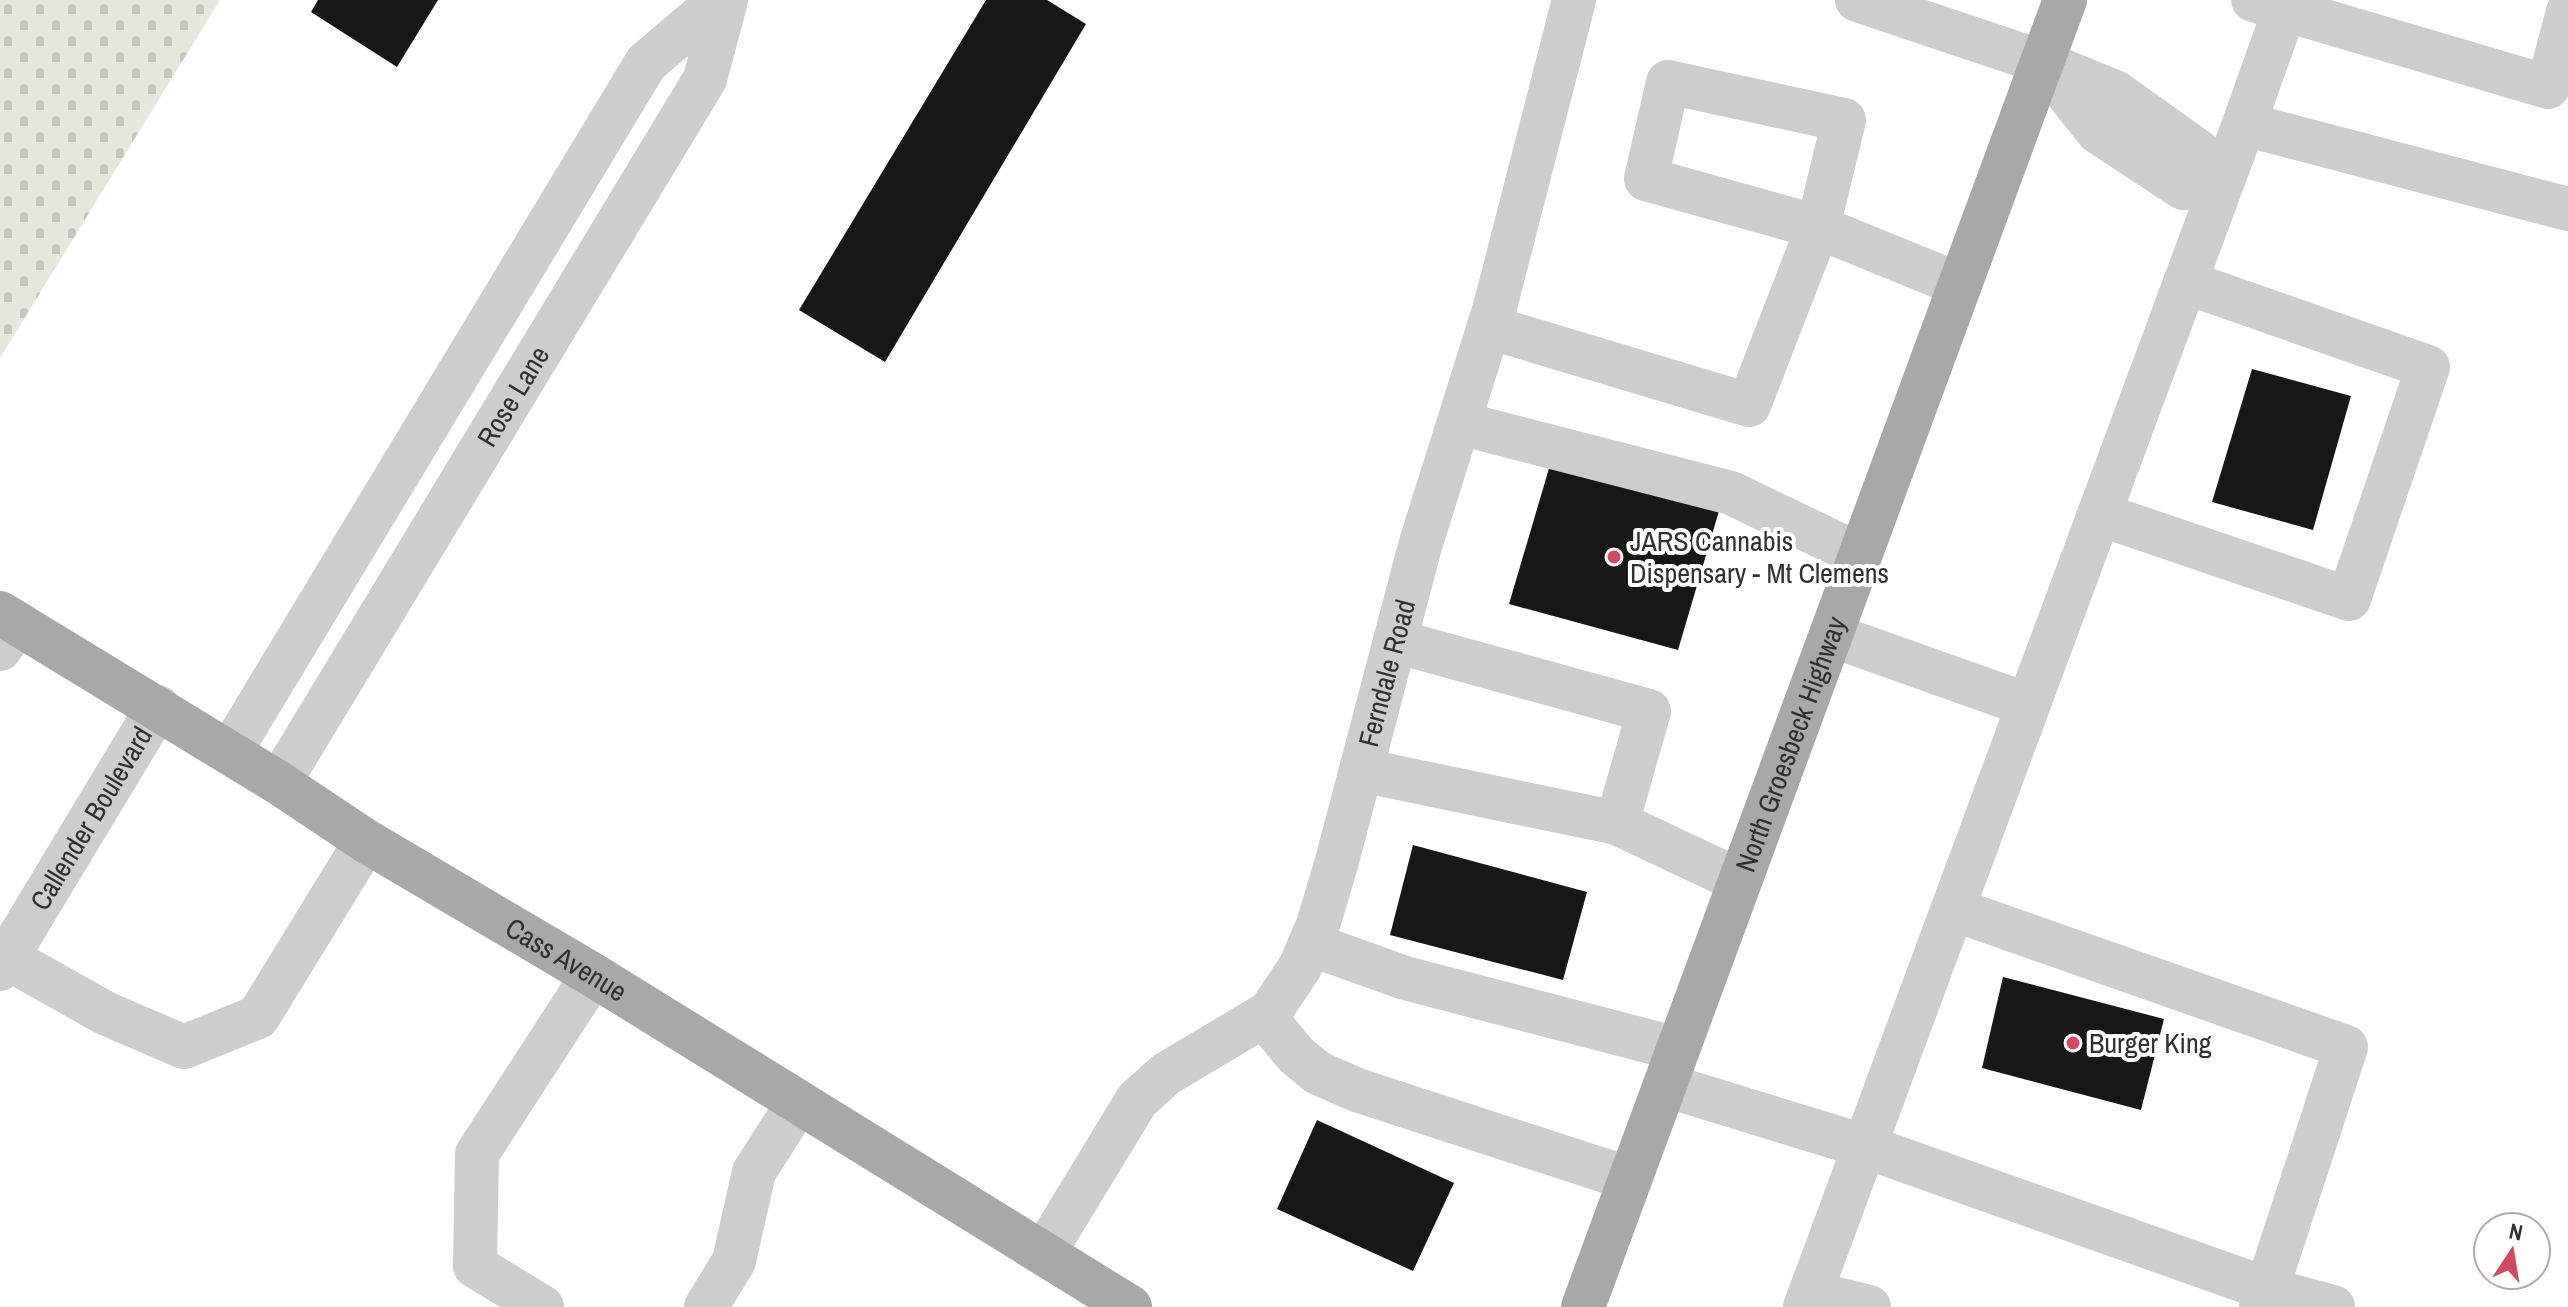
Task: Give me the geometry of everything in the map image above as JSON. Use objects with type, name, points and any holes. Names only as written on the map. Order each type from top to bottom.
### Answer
[{"type":"main road","name":"North Groesbeck Highway","points":[[1583,1307],[2065,0]]},
{"type":"main road","name":"Cass Avenue","points":[[6,628],[158,707],[366,841],[593,975],[1130,1307]]},
{"type":"street","name":"Rose Lane","points":[[230,752],[646,63],[723,0]]},
{"type":"street","name":"Rose Lane","points":[[279,783],[705,79],[723,0]]},
{"type":"street","name":"Ferndale Road","points":[[1044,1253],[1137,1100],[1166,1074],[1270,1012],[1300,967],[1310,944],[1337,861],[1420,546],[1489,327],[1574,0]]},
{"type":"street","points":[[1857,0],[2042,62],[2115,92],[2199,152],[2220,187]]},
{"type":"street","points":[[1869,1307],[1808,1300],[2244,124],[2269,5],[2548,87],[2568,12]]},
{"type":"street","points":[[1489,327],[1749,405],[1818,227],[1844,120],[1668,82],[1646,179],[1818,227],[1960,285]]},
{"type":"street","points":[[2244,124],[2568,209]]},
{"type":"street","points":[[2099,514],[2349,599],[2428,367],[2185,282]]},
{"type":"street","points":[[1459,423],[1731,493],[1860,555]]},
{"type":"street","points":[[1831,635],[2028,705]]},
{"type":"street","points":[[1395,641],[1649,711],[1617,823]]},
{"type":"street","name":"Callender Boulevard","points":[[2,960],[158,707]]},
{"type":"street","points":[[1361,770],[1617,823],[1740,881]]},
{"type":"street","points":[[2,960],[105,1013],[184,1047],[258,1017],[366,841]]},
{"type":"street","points":[[1953,909],[2346,1047],[2264,1298]]},
{"type":"street","points":[[1310,944],[1671,1067],[1864,1146],[2264,1298],[2333,1307]]},
{"type":"street","points":[[542,1307],[475,1266],[477,1154],[593,975]]},
{"type":"street","points":[[1264,1016],[1296,1055],[1318,1073],[1357,1090],[1630,1179]]},
{"type":"street","points":[[706,1307],[734,1261],[754,1172],[798,1103]]},
{"type":"green space","points":[[0,0],[220,0],[0,358]]},
{"type":"building","points":[[318,0],[438,0],[397,67],[311,12]]},
{"type":"building","points":[[986,0],[1047,0],[1086,24],[885,362],[799,310]]},
{"type":"building","points":[[2252,369],[2351,396],[2313,530],[2212,502]]},
{"type":"building","name":"JARS Cannabis Dispensary - Mt Clemens","points":[[1550,465],[1719,511],[1678,650],[1509,604]]},
{"type":"building","points":[[1413,845],[1587,892],[1563,980],[1390,935]]},
{"type":"building","name":"Burger King","points":[[2003,977],[2164,1019],[2141,1110],[1982,1068]]},
{"type":"building","points":[[1317,1120],[1454,1183],[1413,1271],[1277,1209]]},
{"type":"place","name":"JARS Cannabis Dispensary - Mt Clemens","points":[[1614,557]]},
{"type":"place","name":"Burger King","points":[[2073,1043]]}]
